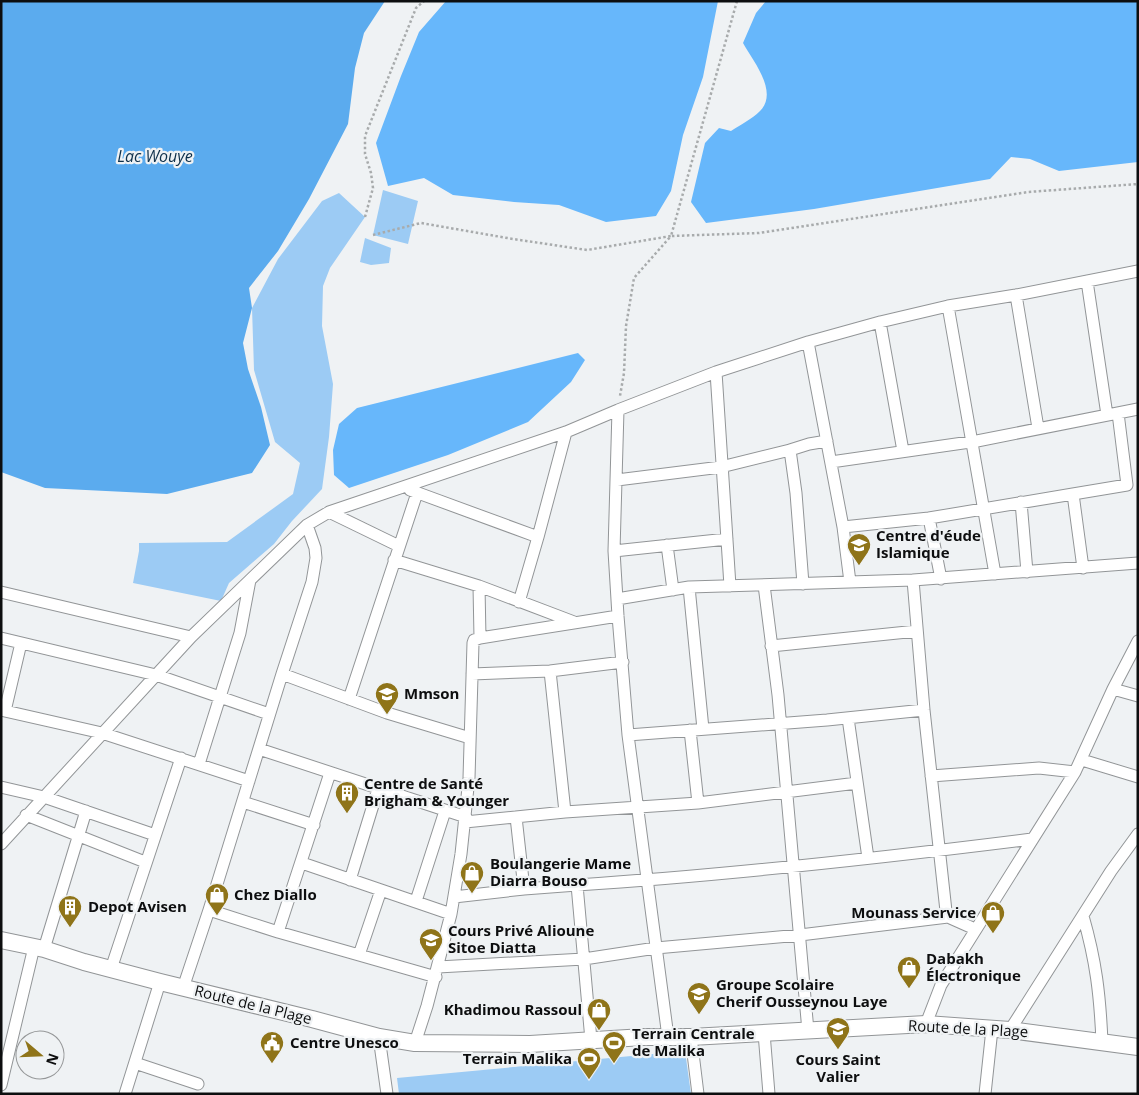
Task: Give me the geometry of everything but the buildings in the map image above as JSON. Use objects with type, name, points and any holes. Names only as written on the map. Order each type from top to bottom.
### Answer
[{"type":"main road","name":"Route de la Plage","points":[[1,940],[39,948],[160,982],[379,1037],[415,1043],[530,1044],[926,1024],[1010,1030],[1138,1047]]},
{"type":"street","points":[[1,844],[191,637],[307,525],[329,512],[566,432],[716,372],[808,342],[948,306],[1016,295],[1138,271]]},
{"type":"street","points":[[843,527],[929,518],[1133,484],[1112,414],[1087,281]]},
{"type":"street","points":[[1016,295],[1038,428]]},
{"type":"street","points":[[948,306],[995,574]]},
{"type":"street","points":[[880,322],[903,451]]},
{"type":"street","points":[[808,342],[843,527],[850,582]]},
{"type":"street","points":[[716,372],[730,586]]},
{"type":"street","points":[[831,462],[972,441],[1138,409]]},
{"type":"street","points":[[618,410],[614,551],[618,616],[628,735],[668,1037]]},
{"type":"street","points":[[519,602],[566,432]]},
{"type":"street","points":[[617,480],[721,467],[827,441]]},
{"type":"street","points":[[790,450],[796,493],[803,584]]},
{"type":"street","points":[[402,487],[538,537]]},
{"type":"street","points":[[349,699],[417,493]]},
{"type":"street","points":[[1073,494],[1083,568]]},
{"type":"street","points":[[1021,502],[1026,572]]},
{"type":"street","points":[[329,512],[399,546]]},
{"type":"street","points":[[929,518],[940,579]]},
{"type":"street","points":[[183,988],[315,568],[315,548],[307,525]]},
{"type":"street","points":[[614,551],[727,539]]},
{"type":"street","points":[[667,545],[673,590]]},
{"type":"street","points":[[394,560],[479,586],[576,623]]},
{"type":"street","points":[[617,600],[690,587],[940,579],[1138,563]]},
{"type":"street","points":[[198,764],[240,633],[250,580]]},
{"type":"street","points":[[913,580],[924,710],[948,917]]},
{"type":"street","points":[[764,585],[787,793],[808,1031]]},
{"type":"street","points":[[479,586],[480,638]]},
{"type":"street","points":[[690,587],[703,729]]},
{"type":"street","points":[[1,592],[191,637]]},
{"type":"street","points":[[415,1043],[437,972],[451,914],[465,820],[470,738],[472,642],[480,638],[618,616]]},
{"type":"street","points":[[771,646],[917,631]]},
{"type":"street","points":[[1,638],[156,675],[269,714]]},
{"type":"street","points":[[926,1024],[941,984],[1082,760],[1113,689],[1138,641]]},
{"type":"street","points":[[21,643],[3,711],[102,733],[249,781]]},
{"type":"street","points":[[472,674],[550,671],[623,662]]},
{"type":"street","points":[[550,671],[565,812]]},
{"type":"street","points":[[282,674],[387,713],[470,738]]},
{"type":"street","points":[[1113,689],[1138,696]]},
{"type":"street","points":[[628,735],[848,718],[924,710]]},
{"type":"street","points":[[848,718],[868,858]]},
{"type":"street","points":[[690,730],[698,803]]},
{"type":"street","points":[[259,749],[445,811],[465,820],[698,803],[857,783]]},
{"type":"street","points":[[111,969],[181,758]]},
{"type":"street","points":[[1082,760],[1138,777]]},
{"type":"street","points":[[931,776],[1038,768],[1075,772]]},
{"type":"street","points":[[278,932],[330,773]]},
{"type":"street","points":[[1,787],[44,797],[155,835]]},
{"type":"street","points":[[350,880],[378,788]]},
{"type":"street","points":[[243,802],[314,825]]},
{"type":"street","points":[[1,1086],[39,948],[86,811]]},
{"type":"street","points":[[416,901],[445,811]]},
{"type":"street","points":[[26,815],[145,862]]},
{"type":"street","points":[[516,817],[524,888]]},
{"type":"street","points":[[1010,1030],[1111,871],[1138,834]]},
{"type":"street","points":[[454,897],[524,888],[648,880],[794,866],[1032,839]]},
{"type":"street","points":[[302,863],[451,914]]},
{"type":"street","points":[[577,885],[591,1040]]},
{"type":"street","points":[[359,956],[381,890]]},
{"type":"street","points":[[209,910],[359,956],[437,972],[584,959],[656,948],[800,935],[948,917],[975,929]]},
{"type":"street","points":[[1083,916],[1097,976],[1102,1042]]},
{"type":"street","points":[[125,1094],[160,982]]},
{"type":"street","points":[[979,1094],[985,1094],[992,1029]]},
{"type":"street","points":[[764,1033],[769,1094]]},
{"type":"street","points":[[379,1037],[388,1094]]},
{"type":"street","points":[[691,1037],[698,1094]]},
{"type":"street","points":[[135,1063],[198,1084]]},
{"type":"path","points":[[365,217],[373,188],[365,154],[365,136],[416,8],[424,1]]},
{"type":"path","points":[[618,410],[624,373],[626,326],[634,278],[671,236],[737,1]]},
{"type":"path","points":[[373,235],[421,223],[587,250],[671,236],[759,233],[1028,192],[1138,184]]},
{"type":"shaded area","points":[[446,1],[718,1],[703,77],[683,135],[671,191],[656,216],[606,222],[559,205],[453,195],[424,178],[388,186],[376,143],[419,32]]},
{"type":"shaded area","points":[[766,1],[1138,1],[1138,162],[1059,171],[1030,159],[1011,157],[990,179],[814,209],[706,223],[691,202],[705,143],[719,128],[731,131],[750,119],[760,111],[765,103],[767,95],[766,86],[758,67],[743,43],[756,13]]},
{"type":"shaded area","points":[[383,190],[418,201],[408,244],[373,235]]},
{"type":"shaded area","points":[[339,193],[365,217],[330,268],[323,286],[322,326],[333,384],[329,437],[322,489],[292,521],[274,544],[229,583],[221,601],[133,583],[139,543],[227,542],[293,494],[300,463],[275,442],[254,370],[252,308],[278,259],[322,201]]},
{"type":"shaded area","points":[[365,238],[391,248],[389,263],[371,265],[360,262]]},
{"type":"shaded area","points":[[578,353],[585,360],[571,382],[528,422],[448,455],[349,488],[334,475],[333,450],[339,424],[357,408]]},
{"type":"shaded area","name":"Terrain Centrale de Malika","points":[[685,1051],[691,1094],[399,1094],[397,1078]]},
{"type":"water","name":"Lac Wouye","points":[[1,1],[385,1],[364,33],[355,68],[348,124],[309,199],[278,251],[249,288],[252,308],[243,343],[248,369],[261,407],[270,445],[252,473],[167,494],[45,488],[1,472]]},
{"type":"place","name":"Centre d'éude Islamique","points":[[859,566]]},
{"type":"place","name":"Mmson","points":[[387,715]]},
{"type":"place","name":"Centre de Santé Brigham & Younger","points":[[347,814]]},
{"type":"place","name":"Boulangerie Mame Diarra Bouso","points":[[472,894]]},
{"type":"place","name":"Chez Diallo","points":[[217,916]]},
{"type":"place","name":"Depot Avisen","points":[[70,928]]},
{"type":"place","name":"Mounass Service","points":[[993,934]]},
{"type":"place","name":"Cours Privé Alioune Sitoe Diatta","points":[[431,961]]},
{"type":"place","name":"Dabakh Électronique","points":[[909,989]]},
{"type":"place","name":"Groupe Scolaire Cherif Ousseynou Laye","points":[[699,1015]]},
{"type":"place","name":"Khadimou Rassoul","points":[[599,1031]]},
{"type":"place","name":"Cours Saint Valier","points":[[838,1050]]},
{"type":"place","name":"Centre Unesco","points":[[272,1064]]},
{"type":"place","name":"Terrain Centrale de Malika","points":[[614,1064]]},
{"type":"place","name":"Terrain Malika","points":[[589,1080]]}]
